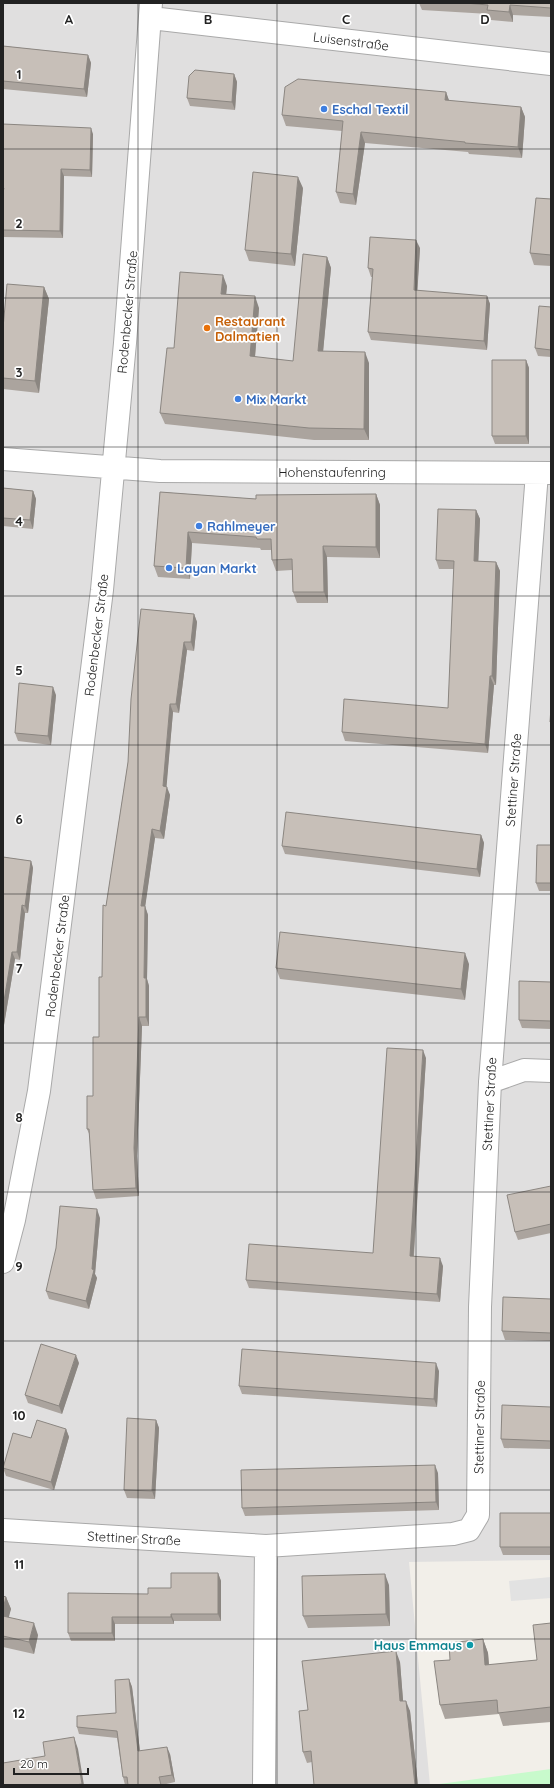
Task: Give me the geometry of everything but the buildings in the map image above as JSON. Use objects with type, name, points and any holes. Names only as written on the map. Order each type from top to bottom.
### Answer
[{"type":"street","name":"Luisenstraße","points":[[151,10],[551,64]]},
{"type":"street","name":"Rodenbecker Straße","points":[[3,1262],[14,1220],[40,1083],[102,590],[125,343],[151,10]]},
{"type":"street","name":"Hohenstaufenring","points":[[3,459],[168,471],[544,473]]},
{"type":"street","name":"Stettiner Straße","points":[[3,1530],[266,1546],[453,1534],[469,1530],[478,1515],[480,1307],[490,1082],[544,473]]},
{"type":"street","points":[[490,1082],[524,1070],[551,1071]]},
{"type":"street","points":[[264,1785],[266,1546]]},
{"type":"shaded area","points":[[3,3],[551,3],[551,1560],[409,1562],[430,1785],[3,1785]]},
{"type":"shaded area","points":[[551,1577],[551,1598],[511,1601],[509,1581]]},
{"type":"green space","points":[[551,1769],[551,1785],[432,1785]]},
{"type":"place","name":"Eschal Textil","points":[[324,109]]},
{"type":"place","name":"Restaurant Dalmatien","points":[[207,328]]},
{"type":"place","name":"Mix Markt","points":[[238,399]]},
{"type":"place","name":"Rahlmeyer","points":[[199,526]]},
{"type":"place","name":"Layan Markt","points":[[169,568]]},
{"type":"place","name":"Haus Emmaus","points":[[470,1645]]}]
